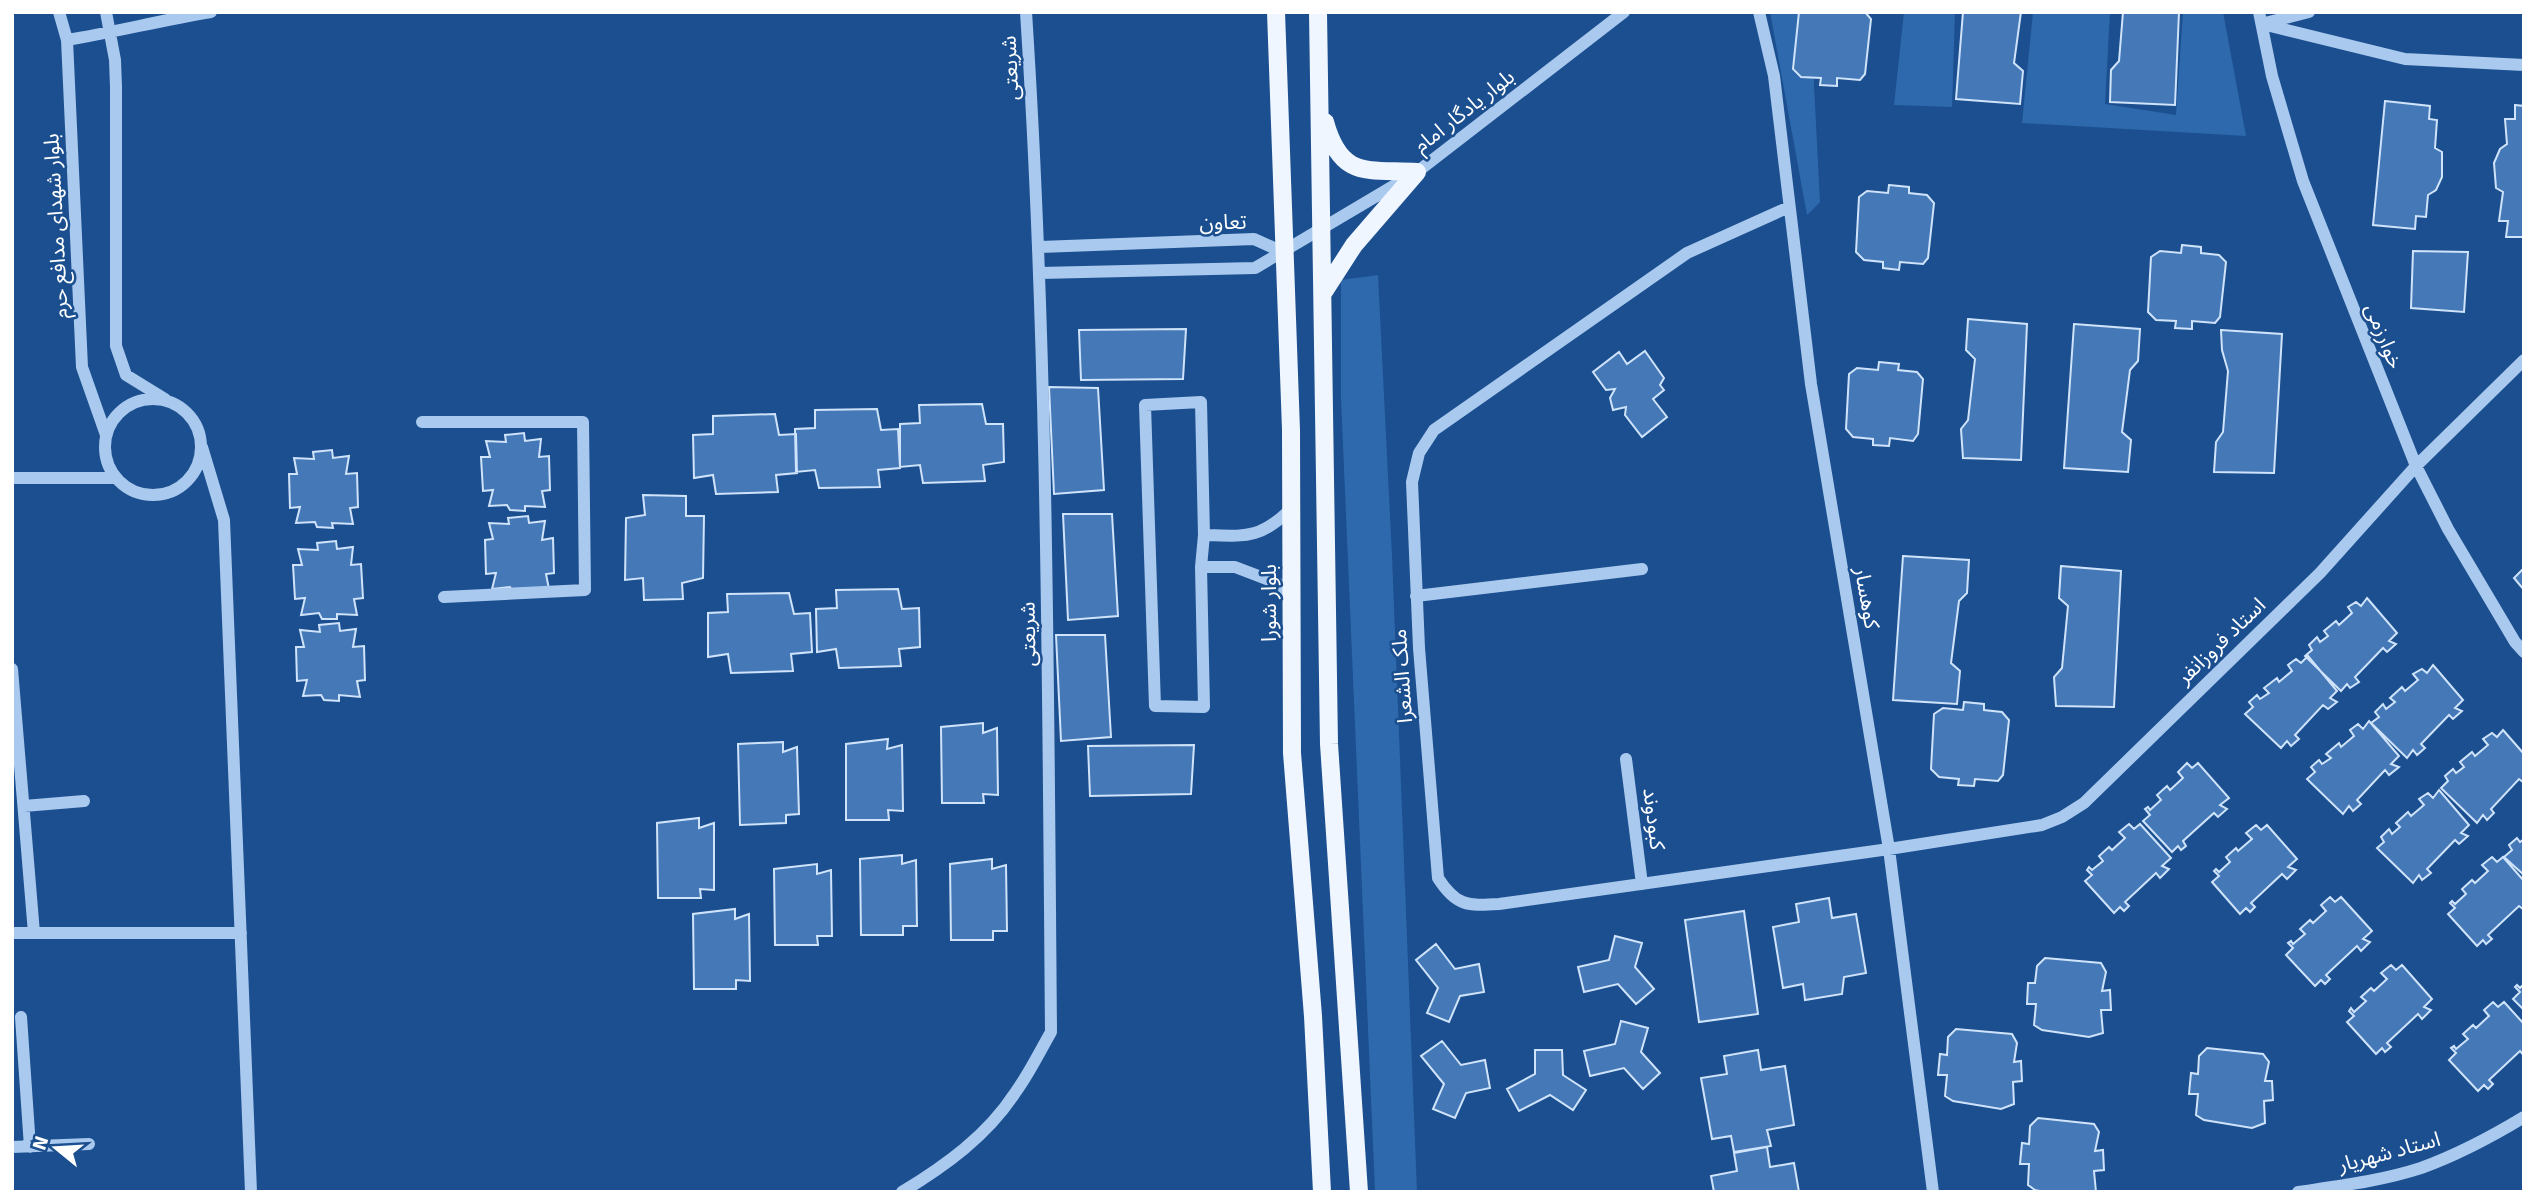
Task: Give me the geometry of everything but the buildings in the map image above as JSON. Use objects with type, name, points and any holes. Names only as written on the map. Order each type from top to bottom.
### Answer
[{"type":"main road","name":"بلوار شورا","points":[[1276,12],[1291,430],[1292,753],[1313,1016],[1322,1192]]},
{"type":"main road","points":[[1318,12],[1329,744],[1359,1192]]},
{"type":"main road","points":[[1320,101],[1331,143],[1347,161],[1359,169],[1417,172]]},
{"type":"main road","points":[[1323,293],[1354,245],[1417,172]]},
{"type":"street","name":"بلوار شهدای مدافع حرم","points":[[59,12],[67,40],[82,367],[106,435]]},
{"type":"street","points":[[106,12],[111,33],[116,88],[116,346],[126,375],[180,406],[192,417],[200,431],[202,447],[224,520],[251,1192]]},
{"type":"street","points":[[67,40],[211,12]]},
{"type":"street","name":"شریعتی","points":[[902,1192],[929,1176],[979,1138],[1015,1094],[1051,1032],[1040,247],[1026,12]]},
{"type":"street","name":"بلوار یادگار امام","points":[[1283,252],[1417,172],[1624,12]]},
{"type":"street","name":"کوهسار","points":[[1759,12],[1774,76],[1811,384],[1889,849],[1933,1192]]},
{"type":"street","points":[[2260,18],[2309,12]]},
{"type":"street","points":[[2260,18],[2405,59],[2524,65]]},
{"type":"street","name":"خوارزمی","points":[[2260,18],[2272,76],[2303,181],[2416,466],[2448,529],[2515,642],[2524,652]]},
{"type":"street","name":"ملک الشعرا","points":[[1789,207],[1687,253],[1434,430],[1419,453],[1412,482],[1416,596],[1438,878],[1450,897],[1475,905],[1499,904],[1889,849]]},
{"type":"street","name":"تعاون","points":[[1040,247],[1254,239],[1283,252]]},
{"type":"street","points":[[1040,273],[1255,268],[1283,252]]},
{"type":"street","name":"استاد فروزانفر","points":[[1889,849],[2042,825],[2062,817],[2084,803],[2320,573],[2416,466],[2524,360]]},
{"type":"street","points":[[165,399],[135,401],[122,409],[112,421],[106,435],[105,450],[108,465],[116,478],[128,489],[144,495],[161,495],[177,489],[190,479],[199,464],[202,447]]},
{"type":"street","points":[[1201,402],[1204,535],[1201,567],[1204,707],[1155,706],[1145,405],[1201,402]]},
{"type":"street","points":[[422,422],[583,422],[585,590],[444,597]]},
{"type":"street","points":[[12,478],[116,478]]},
{"type":"street","points":[[1204,535],[1248,536],[1273,527],[1291,509]]},
{"type":"street","points":[[1201,567],[1235,567],[1277,583],[1292,595]]},
{"type":"street","points":[[1416,596],[1642,569]]},
{"type":"street","points":[[12,669],[34,933]]},
{"type":"street","name":"کبودوند","points":[[1626,759],[1643,884]]},
{"type":"street","points":[[24,806],[84,802]]},
{"type":"street","points":[[12,933],[241,933]]},
{"type":"street","points":[[21,1017],[30,1147]]},
{"type":"street","name":"استاد شهریار","points":[[2298,1192],[2359,1183],[2421,1168],[2484,1142],[2524,1117]]},
{"type":"street","points":[[12,1147],[89,1144]]},
{"type":"shaded area","points":[[1770,12],[1818,12],[1813,66],[1820,202],[1807,215]]},
{"type":"shaded area","points":[[1904,12],[1955,12],[1952,107],[1894,105]]},
{"type":"shaded area","points":[[2033,12],[2110,12],[2105,104],[2176,115],[2183,12],[2223,12],[2246,136],[2022,123]]},
{"type":"shaded area","points":[[1378,275],[1417,1192],[1375,1192],[1341,398],[1341,280]]}]
